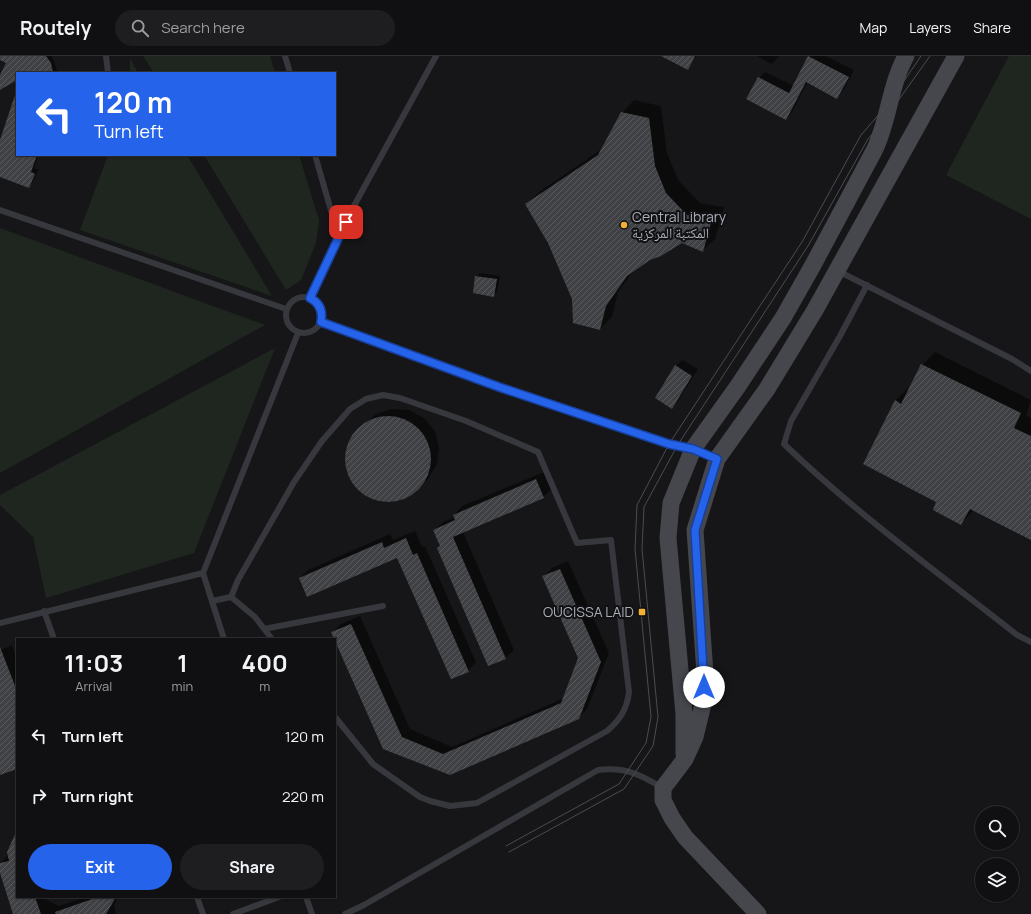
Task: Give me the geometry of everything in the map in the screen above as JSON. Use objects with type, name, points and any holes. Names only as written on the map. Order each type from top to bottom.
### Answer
[{"type":"street","points":[[684,759],[684,714],[668,532],[671,503],[693,449],[738,386],[783,318],[814,265],[881,135],[888,103],[900,67],[906,56]]},
{"type":"street","points":[[758,914],[685,837],[672,818],[663,800],[663,788],[684,759],[695,737],[704,700],[705,674],[695,530],[717,459],[767,389],[838,270],[956,56]]},
{"type":"street","points":[[686,465],[694,460],[701,460],[709,466],[711,478]]},
{"type":"lane","points":[[106,56],[108,72]]},
{"type":"lane","points":[[285,56],[290,72]]},
{"type":"lane","points":[[310,298],[338,235],[436,56]]},
{"type":"lane","points":[[315,156],[338,235]]},
{"type":"lane","points":[[0,210],[286,309]]},
{"type":"lane","points":[[838,270],[1012,359],[1031,371]]},
{"type":"lane","points":[[867,285],[840,336],[791,421],[784,444],[811,470],[899,543],[1017,635],[1031,642]]},
{"type":"lane","points":[[298,298],[310,298],[315,301],[322,310],[321,322],[318,327],[309,333],[298,333],[289,326],[286,321],[286,309],[293,300],[298,298]]},
{"type":"lane","points":[[321,322],[499,387],[669,444],[693,449],[717,459]]},
{"type":"lane","points":[[224,638],[203,573],[298,333]]},
{"type":"lane","points":[[231,597],[238,580],[290,489],[322,440],[353,406],[374,396],[391,396],[433,409],[538,452],[577,543],[611,540],[629,692],[626,708],[621,717],[607,731],[477,803],[450,806],[435,803],[420,797],[373,764],[336,718]]},
{"type":"lane","points":[[0,623],[203,573]]},
{"type":"lane","points":[[212,601],[231,597]]},
{"type":"lane","points":[[231,597],[255,617],[271,638]]},
{"type":"lane","points":[[264,629],[383,606]]},
{"type":"lane","points":[[44,611],[54,638]]},
{"type":"lane","points":[[345,914],[364,905],[598,770],[612,768],[628,770],[663,788]]},
{"type":"lane","points":[[198,898],[203,914]]},
{"type":"lane","points":[[233,914],[276,898]]},
{"type":"lane","points":[[306,898],[312,914]]},
{"type":"shaded area","points":[[143,56],[270,56],[275,72],[153,72]]},
{"type":"shaded area","points":[[1009,56],[1031,56],[1031,219],[946,175]]},
{"type":"shaded area","points":[[130,58],[137,72],[130,72]]},
{"type":"shaded area","points":[[108,156],[188,156],[272,296],[80,230]]},
{"type":"shaded area","points":[[205,156],[299,156],[319,220],[316,243],[301,280],[286,290]]},
{"type":"shaded area","points":[[0,228],[265,325],[0,473]]},
{"type":"shaded area","points":[[275,348],[194,553],[46,598],[33,537],[0,505],[0,495]]},
{"type":"building","points":[[0,56],[46,56],[51,63],[53,72],[16,72],[16,81],[0,90],[0,75],[6,63],[0,60]]},
{"type":"building","points":[[661,56],[695,56],[688,70]]},
{"type":"building","points":[[808,56],[849,77],[837,99],[806,82],[786,120],[746,99],[758,77],[789,93]]},
{"type":"building","points":[[16,95],[16,156],[37,156],[31,172],[35,174],[29,188],[0,177],[0,140]]},
{"type":"building","name":"Central Library المكتبة المركزية","points":[[621,112],[649,118],[655,166],[666,193],[687,215],[712,219],[703,252],[682,243],[661,256],[650,260],[627,276],[606,306],[600,330],[573,323],[572,299],[548,243],[525,204],[598,155]]},
{"type":"building","points":[[475,276],[497,279],[494,297],[473,293]]},
{"type":"building","points":[[921,364],[1021,413],[1014,428],[1031,436],[1031,540],[970,509],[961,525],[933,510],[936,502],[863,464],[895,400],[901,404]]},
{"type":"building","points":[[675,365],[692,376],[672,409],[655,398]]},
{"type":"building","points":[[388,416],[404,419],[412,423],[424,435],[428,443],[431,459],[428,475],[424,483],[412,495],[404,499],[388,502],[372,499],[364,495],[352,483],[348,475],[345,459],[348,443],[352,435],[364,423],[372,419]]},
{"type":"building","points":[[536,479],[544,498],[453,537],[506,659],[488,666],[437,548],[440,546],[433,530],[455,520],[453,515]]},
{"type":"building","points":[[406,538],[413,555],[417,553],[469,672],[451,679],[397,558],[307,597],[299,578],[382,542],[384,548]]},
{"type":"building","points":[[560,569],[601,662],[579,719],[450,775],[383,749],[336,643],[336,638],[334,638],[331,632],[351,624],[402,737],[443,754],[561,703],[578,658],[542,576]]},
{"type":"building","points":[[0,647],[16,688],[16,769],[0,775]]},
{"type":"building","points":[[16,832],[16,898],[35,898],[41,914],[13,914],[0,873],[0,863],[9,861],[7,852]]},
{"type":"building","points":[[95,898],[115,898],[106,914],[56,914],[55,912]]},
{"type":"tram line","points":[[506,846],[619,784],[646,743],[651,717],[635,549],[637,505],[669,444],[802,242],[861,135],[889,103],[921,56]]},
{"type":"tram line","points":[[509,852],[624,789],[653,746],[658,717],[642,549],[644,507],[677,446],[808,246],[868,139],[885,119],[930,56]]},
{"type":"place","name":"Central Library المكتبة المركزية","points":[[624,225]]},
{"type":"place","name":"OUCISSA LAID","points":[[642,612]]},
{"type":"route","points":[[346,222],[338,235],[310,298],[319,305],[322,310],[321,322],[499,387],[669,444],[693,449],[717,459],[695,530],[705,674],[704,687]]}]
